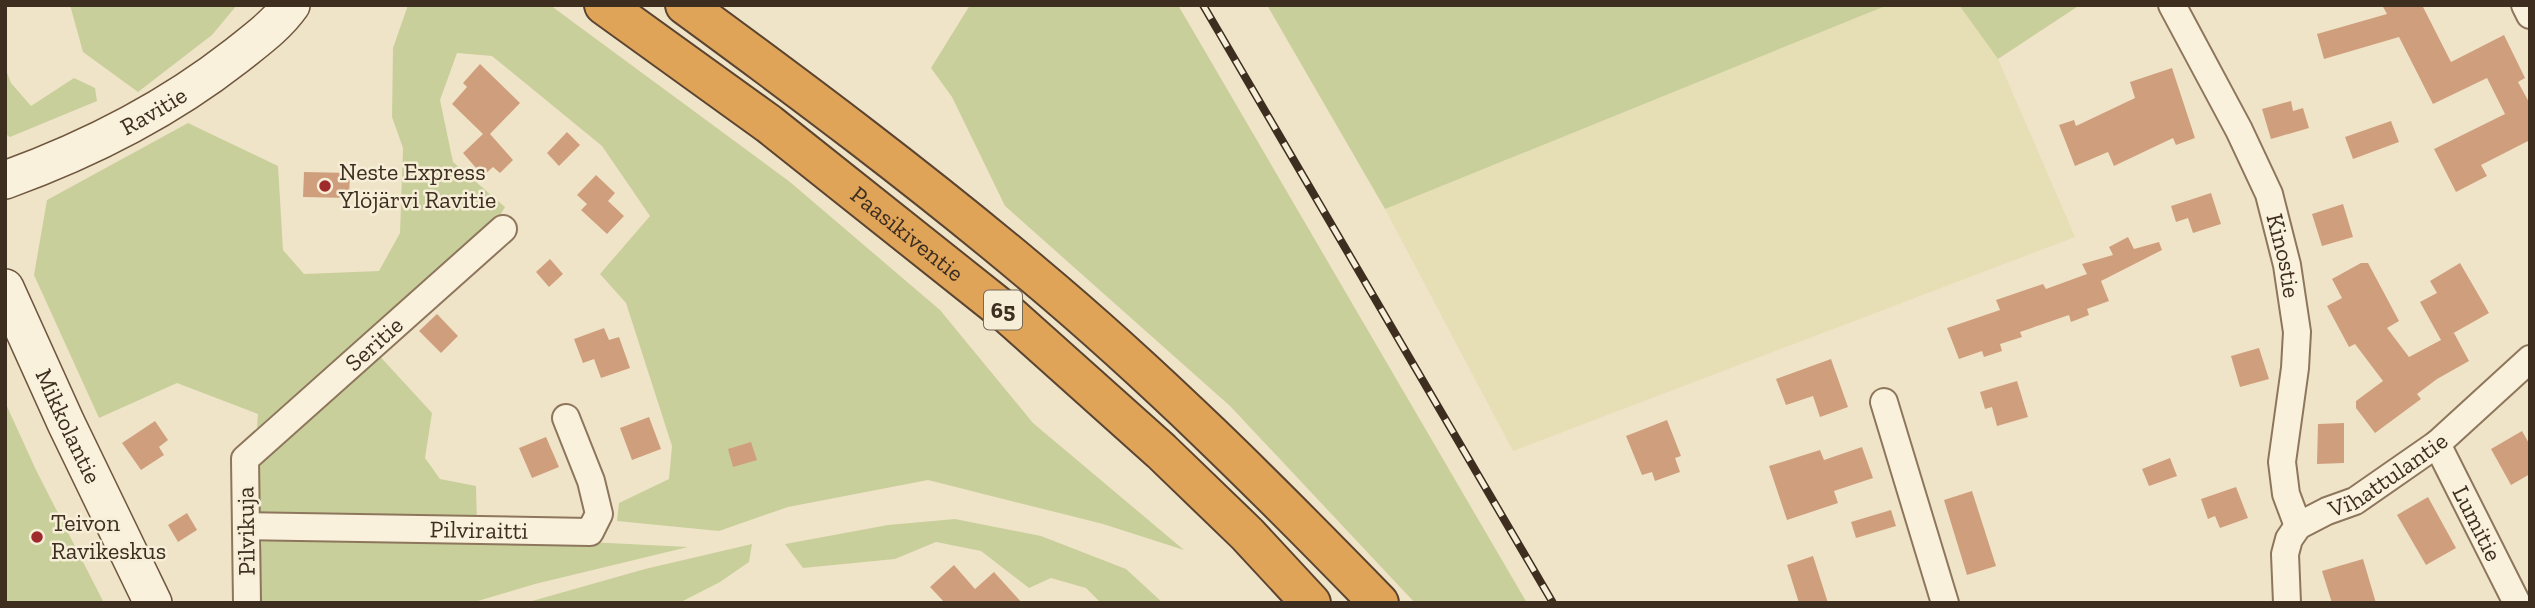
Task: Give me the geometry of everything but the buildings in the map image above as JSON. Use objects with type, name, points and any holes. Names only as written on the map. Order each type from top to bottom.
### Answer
[{"type":"highway","name":"Paasikiventie","points":[[604,5],[769,124],[1009,315],[1161,451],[1247,534],[1311,603]]},
{"type":"highway","name":"Paasikiventie","points":[[685,5],[854,129],[1074,308],[1274,495],[1379,603]]},
{"type":"main road","name":"Ravitie","points":[[5,180],[69,154],[160,109],[199,85],[264,34],[292,8]]},
{"type":"main road","name":"Mikkolantie","points":[[5,288],[66,423],[153,603]]},
{"type":"street","name":"Kinostie","points":[[2172,5],[2239,130],[2269,194],[2287,265],[2297,332],[2295,368],[2281,462],[2286,494],[2298,526]]},
{"type":"street","points":[[2525,5],[2530,15]]},
{"type":"street","name":"Seritie","points":[[245,459],[503,229]]},
{"type":"street","name":"Vihattulantie","points":[[2287,603],[2285,554],[2298,526],[2355,501],[2437,444],[2530,359]]},
{"type":"street","points":[[1884,402],[1945,603]]},
{"type":"street","name":"Pilviraitti","points":[[246,526],[590,532],[599,514],[592,481],[566,418]]},
{"type":"street","name":"Lumitie","points":[[2437,444],[2517,603]]},
{"type":"street","name":"Pilvikuja","points":[[245,459],[247,603]]},
{"type":"shaded area","points":[[1888,5],[1959,5],[1998,59],[2075,237],[1513,451],[1385,209]]},
{"type":"green space","points":[[70,5],[237,5],[212,35],[138,92],[83,52]]},
{"type":"green space","points":[[408,5],[550,5],[790,182],[940,310],[1033,423],[1184,550],[1103,524],[928,480],[788,507],[719,531],[617,521],[619,503],[669,479],[672,446],[626,303],[600,274],[650,216],[602,146],[492,56],[457,53],[440,100],[453,162],[505,207],[489,234],[256,440],[258,414],[177,383],[99,418],[34,275],[47,200],[188,123],[278,166],[283,250],[304,274],[379,271],[400,233],[403,148],[392,117],[393,48]]},
{"type":"green space","points":[[970,5],[1178,5],[1527,603],[1415,603],[1230,406],[1005,206],[952,97],[931,68]]},
{"type":"green space","points":[[1267,5],[1888,5],[1385,209]]},
{"type":"green space","points":[[1959,5],[2080,5],[1998,59]]},
{"type":"green space","points":[[5,67],[11,83],[31,106],[74,78],[95,88],[97,101],[10,137],[5,134]]},
{"type":"green space","points":[[375,351],[432,413],[425,458],[440,479],[476,486],[477,525],[259,521],[257,456]]},
{"type":"green space","name":"Teivon Ravikeskus","points":[[5,402],[36,470],[104,603],[5,603]]},
{"type":"green space","points":[[955,519],[1041,536],[1126,569],[1163,603],[1101,603],[1086,588],[1051,578],[1029,588],[981,551],[936,542],[895,559],[803,568],[785,544],[888,525]]},
{"type":"green space","points":[[262,534],[688,547],[535,584],[471,603],[258,603]]},
{"type":"green space","points":[[752,544],[749,562],[720,582],[679,603],[525,603],[645,569]]},
{"type":"railway","points":[[1203,5],[1553,603]]},
{"type":"place","name":"Neste Express Ylöjärvi Ravitie","points":[[325,186]]},
{"type":"place","name":"Teivon Ravikeskus","points":[[37,537]]}]
